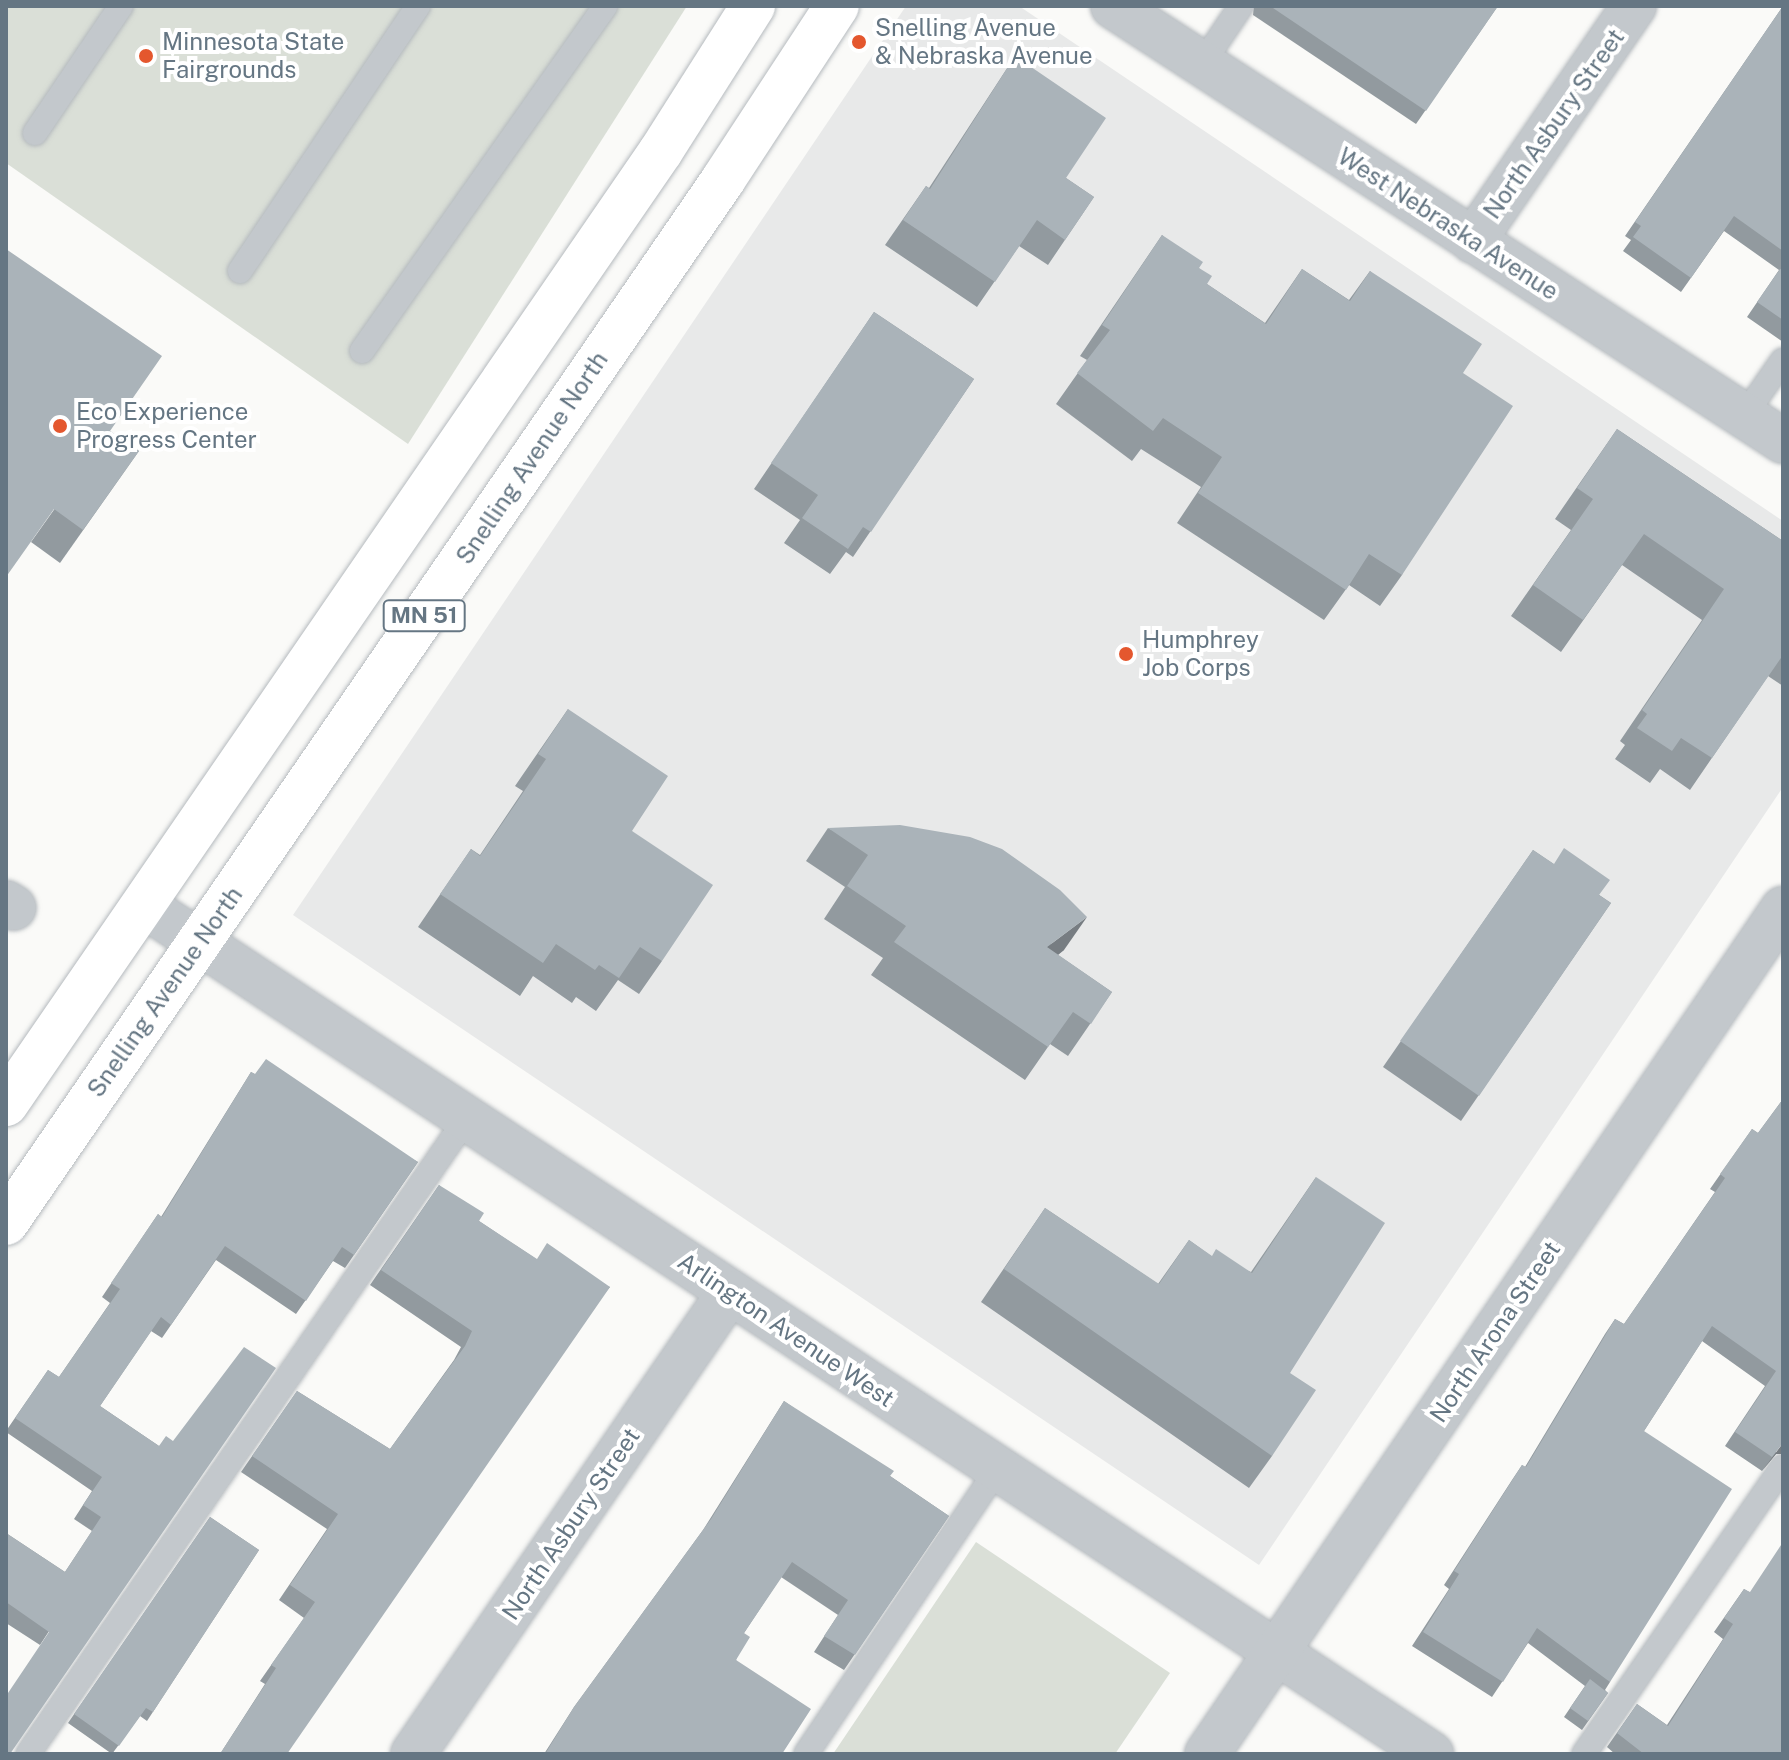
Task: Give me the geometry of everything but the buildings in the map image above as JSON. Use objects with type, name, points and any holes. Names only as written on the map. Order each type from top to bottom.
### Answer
[{"type":"main road","name":"MN 51","points":[[6,1104],[661,151],[753,6]]},
{"type":"main road","name":"Snelling Avenue North","points":[[6,1223],[723,180],[837,6]]},
{"type":"street","name":"West Nebraska Avenue","points":[[1113,6],[1783,441]]},
{"type":"street","name":"North Asbury Street","points":[[1473,241],[1634,6]]},
{"type":"street","name":"Arlington Avenue West","points":[[143,905],[1431,1754]]},
{"type":"street","name":"North Arona Street","points":[[1207,1754],[1783,909]]},
{"type":"street","name":"North Asbury Street","points":[[413,1754],[729,1293]]},
{"type":"lane","points":[[35,133],[121,6]]},
{"type":"lane","points":[[240,271],[418,6]]},
{"type":"lane","points":[[362,351],[605,6]]},
{"type":"lane","points":[[1202,64],[1241,6]]},
{"type":"lane","points":[[1744,416],[1783,360]]},
{"type":"lane","points":[[28,1754],[466,1119]]},
{"type":"lane","points":[[1584,1754],[1783,1467]]},
{"type":"lane","points":[[806,1754],[997,1470]]},
{"type":"shaded area","points":[[6,6],[687,6],[408,444],[6,163]]},
{"type":"shaded area","name":"Humphrey Job Corps","points":[[906,6],[1019,6],[1783,521],[1783,787],[1259,1565],[293,915]]},
{"type":"shaded area","points":[[976,1542],[1170,1673],[1115,1754],[833,1754]]},
{"type":"place","name":"Snelling Avenue & Nebraska Avenue","points":[[859,42]]},
{"type":"place","name":"Minnesota State Fairgrounds","points":[[146,56]]},
{"type":"place","name":"Eco Experience Progress Center","points":[[60,426]]},
{"type":"place","name":"Humphrey Job Corps","points":[[1126,654]]}]
